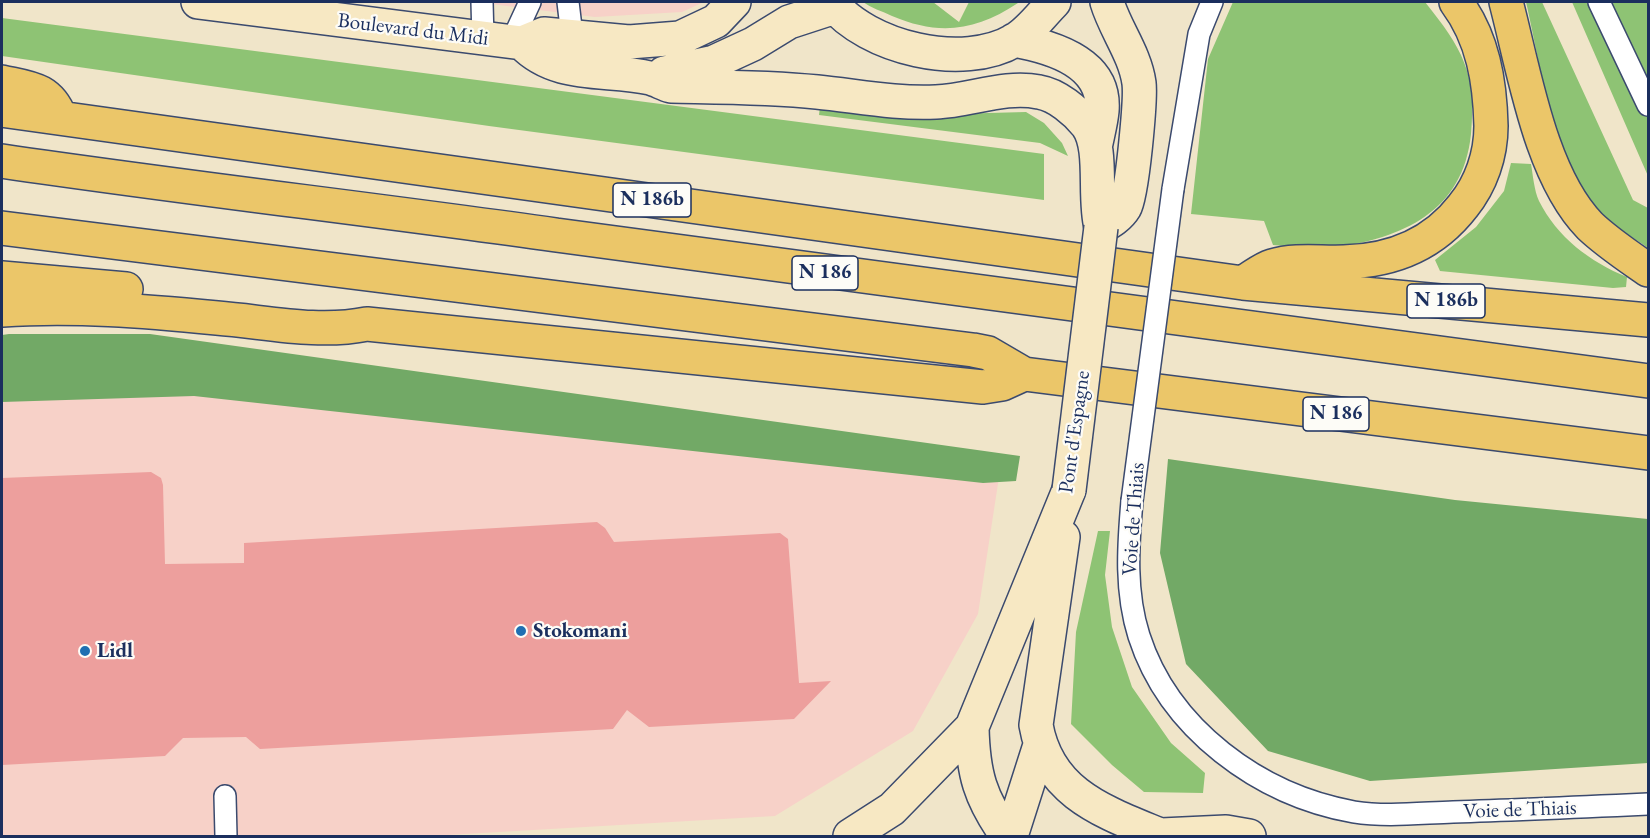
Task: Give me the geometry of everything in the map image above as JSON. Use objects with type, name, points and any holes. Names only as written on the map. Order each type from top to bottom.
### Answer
[{"type":"highway","points":[[1243,283],[1269,267],[1290,262],[1346,262],[1388,257],[1414,248],[1435,236],[1455,217],[1471,196],[1486,161],[1491,131],[1491,101],[1480,48],[1468,17],[1456,2]]},
{"type":"highway","points":[[1506,2],[1549,162],[1565,195],[1589,225],[1615,248],[1648,270]]},
{"type":"highway","points":[[2,82],[38,90],[55,104],[60,117]]},
{"type":"highway","name":"N 186b","points":[[2,110],[1243,283],[1648,320]]},
{"type":"highway","name":"N 186","points":[[2,161],[870,279],[1648,381]]},
{"type":"highway","name":"N 186","points":[[2,228],[974,350],[988,352],[1024,374],[1648,453]]},
{"type":"highway","points":[[2,278],[339,312],[367,324]]},
{"type":"highway","points":[[2,310],[95,308],[330,330],[367,324],[983,387],[1002,384],[1024,374]]},
{"type":"street","name":"Boulevard du Midi","points":[[198,2],[505,42]]},
{"type":"street","points":[[505,42],[544,34],[629,42],[680,38],[716,21],[734,2]]},
{"type":"street","points":[[651,78],[714,62],[753,44],[789,22],[833,4],[878,39],[904,48],[934,52],[976,52],[1014,40],[1054,2]]},
{"type":"street","points":[[1101,227],[1120,215],[1126,205],[1131,185],[1139,84],[1131,57],[1112,18],[1107,2]]},
{"type":"street","name":"Pont d'Espagne","points":[[972,727],[1070,490],[1101,227],[1096,211],[1096,143],[1102,99],[1092,75],[1081,63],[1068,56],[1036,44],[1014,40]]},
{"type":"street","points":[[505,42],[569,69],[651,78],[671,86],[815,92],[905,102],[964,100],[1003,91],[1042,92],[1059,100],[1087,126],[1096,143]]},
{"type":"street","points":[[1070,490],[1036,725],[1040,745],[1061,780],[1078,796],[1099,809],[1162,836]]},
{"type":"street","points":[[850,837],[892,809],[972,727]]},
{"type":"street","points":[[972,727],[973,764],[979,786],[992,815],[1009,837]]},
{"type":"street","points":[[1009,837],[1040,745]]},
{"type":"street","points":[[1138,837],[1226,832],[1249,837]]},
{"type":"lane","points":[[482,2],[505,42],[530,2]]},
{"type":"lane","points":[[568,2],[572,36]]},
{"type":"lane","name":"Voie de Thiais","points":[[1212,2],[1198,34],[1173,189],[1132,501],[1128,577],[1142,643],[1157,676],[1175,706],[1197,731],[1229,759],[1305,800],[1355,812],[1408,814],[1648,804]]},
{"type":"lane","points":[[1599,2],[1648,105]]},
{"type":"lane","points":[[225,796],[226,837]]},
{"type":"shaded area","points":[[475,2],[704,2],[682,12],[595,17]]},
{"type":"shaded area","points":[[2,366],[999,477],[978,614],[913,731],[775,816],[430,836],[2,836]]},
{"type":"green space","points":[[863,2],[933,2],[959,22],[969,2],[1018,3],[987,20],[972,25],[941,28],[909,22]]},
{"type":"green space","points":[[1233,2],[1425,2],[1449,33],[1457,48],[1464,62],[1472,94],[1471,134],[1466,161],[1456,183],[1442,202],[1405,228],[1383,237],[1332,248],[1273,245],[1264,221],[1191,214],[1208,59]]},
{"type":"green space","points":[[1526,2],[1542,2],[1633,200],[1648,208],[1648,248],[1595,211],[1581,193],[1569,169],[1550,112]]},
{"type":"green space","points":[[1572,2],[1648,2],[1648,176]]},
{"type":"green space","points":[[2,18],[1044,154],[1044,200],[489,126],[2,56]]},
{"type":"green space","points":[[820,106],[913,115],[1026,112],[1044,123],[1062,143],[1068,156],[1040,143],[819,115]]},
{"type":"green space","points":[[1511,163],[1531,164],[1537,197],[1555,226],[1588,256],[1627,277],[1626,287],[1613,288],[1440,271],[1435,260],[1476,227],[1504,191]]},
{"type":"green space","points":[[150,334],[1020,456],[1016,481],[983,483],[194,396],[2,402],[2,335]]},
{"type":"green space","points":[[1168,459],[1455,500],[1648,519],[1648,763],[1370,781],[1268,751],[1186,664],[1160,553]]},
{"type":"green space","points":[[1098,531],[1110,531],[1105,575],[1112,627],[1132,687],[1171,743],[1205,773],[1203,793],[1144,792],[1112,765],[1071,724],[1076,632]]},
{"type":"building","name":"Stokomani","points":[[151,472],[161,478],[163,485],[165,564],[244,563],[244,543],[597,522],[605,528],[614,542],[780,533],[788,539],[799,683],[831,681],[794,719],[649,727],[627,710],[613,729],[260,749],[246,737],[183,738],[165,756],[2,765],[2,478]]},
{"type":"place","name":"Stokomani","points":[[521,631]]},
{"type":"place","name":"Lidl","points":[[85,651]]}]
